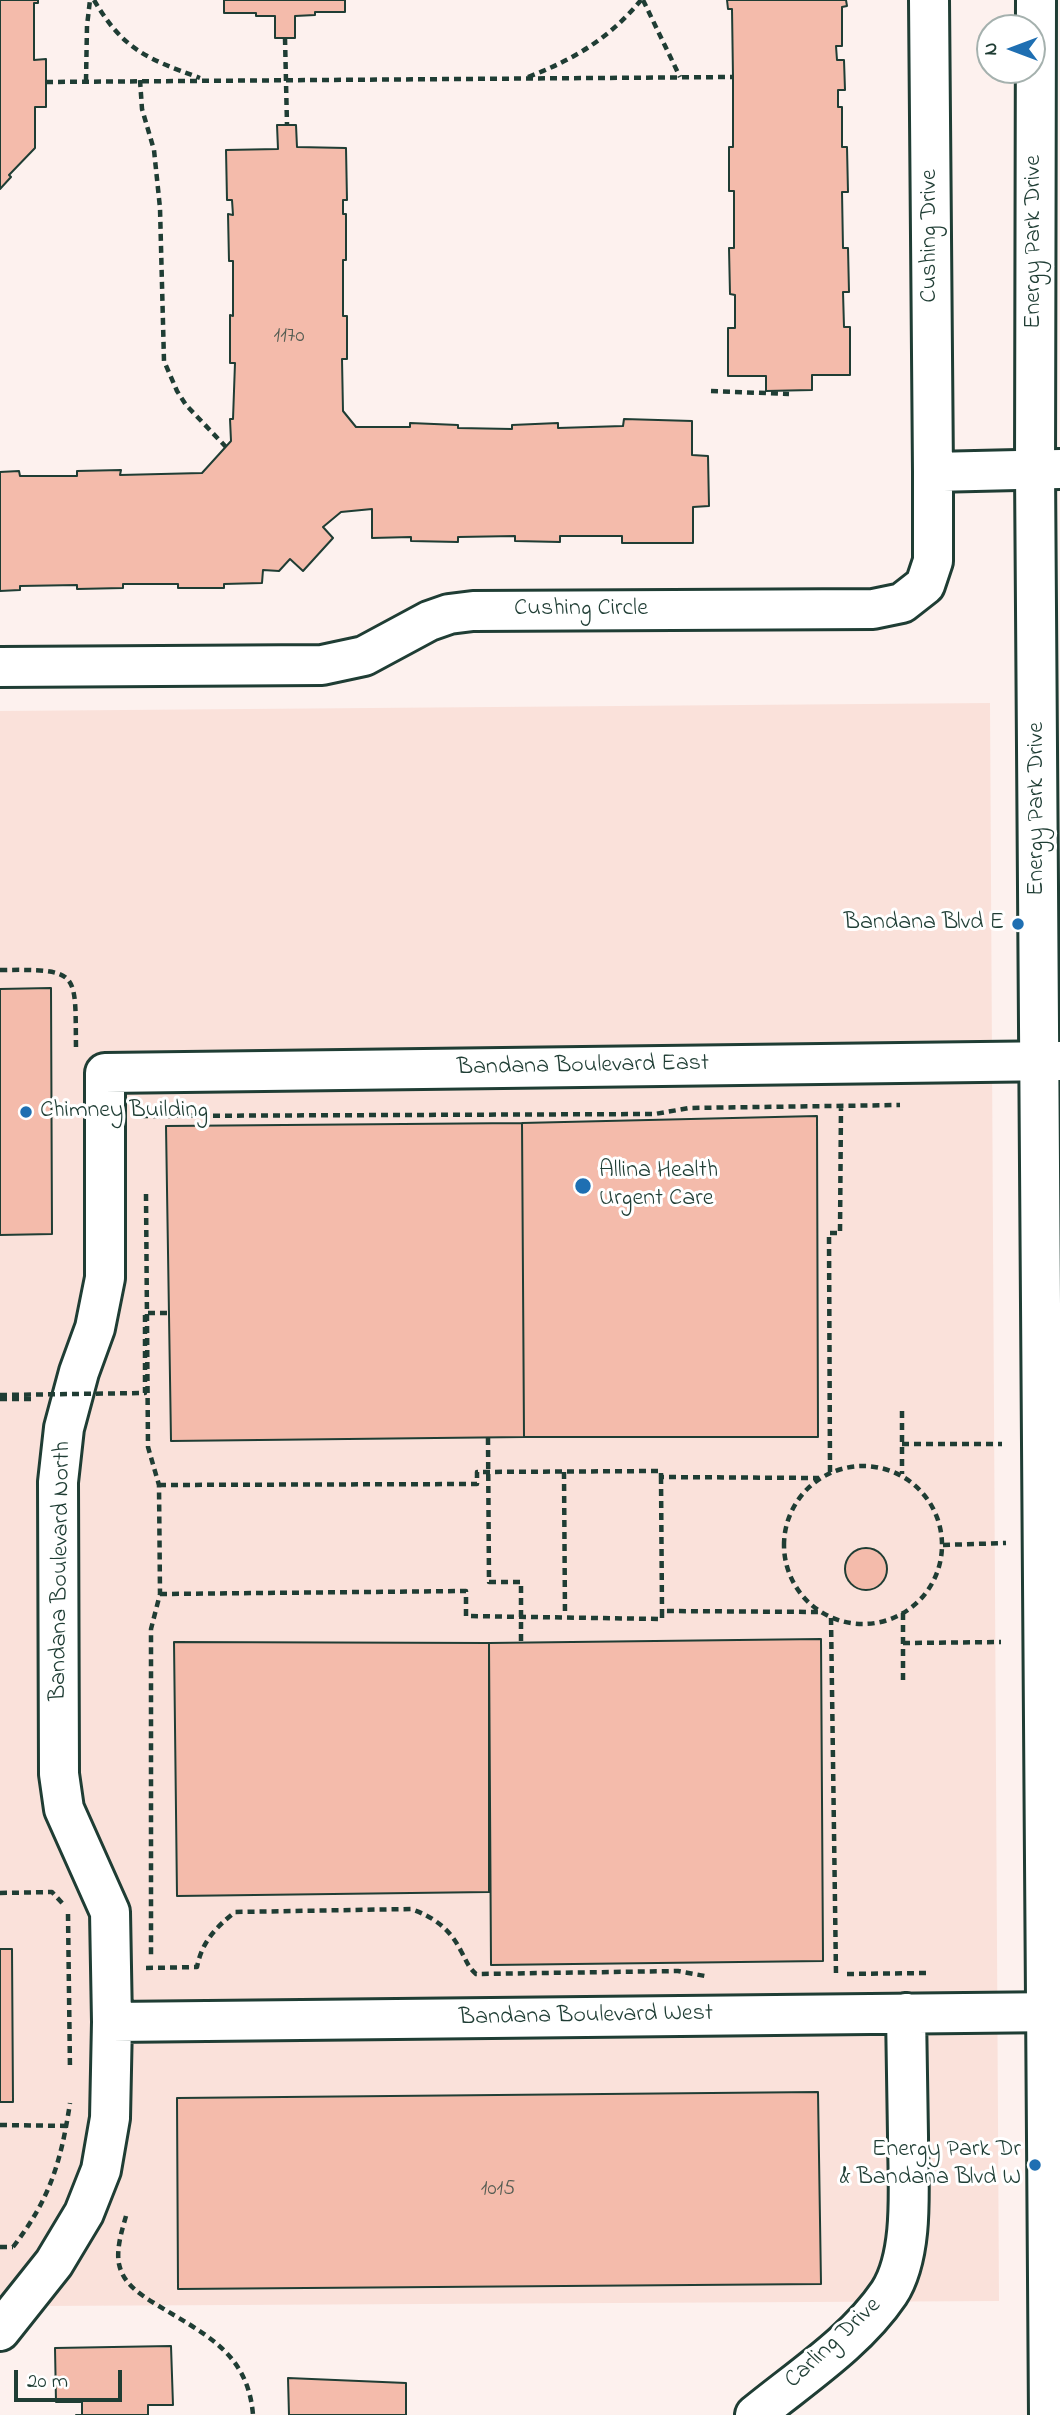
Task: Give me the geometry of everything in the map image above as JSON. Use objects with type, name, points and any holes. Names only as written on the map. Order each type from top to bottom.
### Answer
[{"type":"street","name":"Cushing Drive","points":[[929,0],[933,472]]},
{"type":"street","name":"Energy Park Drive","points":[[1036,0],[1047,470],[1050,1061],[1043,1543],[1053,2012],[1049,2415]]},
{"type":"street","points":[[933,472],[1047,470]]},
{"type":"street","name":"Cushing Circle","points":[[0,667],[322,665],[364,656],[429,621],[473,611],[873,609],[902,603],[926,585],[933,561],[933,472]]},
{"type":"street","name":"Bandana Boulevard East","points":[[91,1063],[146,1073],[1050,1061]]},
{"type":"street","name":"Bandana Boulevard North","points":[[0,2331],[54,2263],[84,2213],[101,2170],[130,2022],[112,1969],[110,1912],[64,1809],[59,1774],[58,1482],[64,1428],[79,1372],[95,1328],[105,1278],[105,1116],[91,1063]]},
{"type":"street","name":"Bandana Boulevard West","points":[[130,2022],[1053,2012]]},
{"type":"street","name":"Carling Drive","points":[[755,2415],[844,2343],[869,2318],[890,2291],[903,2254],[909,2216],[906,2013]]},
{"type":"path","points":[[92,0],[131,48],[166,67],[204,80]]},
{"type":"path","points":[[86,81],[87,26],[92,0]]},
{"type":"path","points":[[525,78],[562,64],[586,49],[642,0],[680,77]]},
{"type":"path","points":[[285,38],[287,125]]},
{"type":"path","points":[[46,82],[733,77]]},
{"type":"path","points":[[140,80],[142,109],[154,150],[160,208],[164,361],[186,405],[226,447]]},
{"type":"path","points":[[711,391],[789,394]]},
{"type":"path","points":[[0,971],[47,969],[59,971],[67,978],[75,989],[91,1063]]},
{"type":"path","points":[[830,1472],[829,1233],[840,1233],[839,1064]]},
{"type":"path","points":[[145,1116],[146,1073]]},
{"type":"path","points":[[105,1116],[654,1114],[689,1108],[900,1105]]},
{"type":"path","points":[[130,2022],[152,1968],[152,1629],[160,1594],[159,1485],[149,1447],[146,1185]]},
{"type":"path","points":[[0,1397],[145,1393],[145,1313],[169,1313]]},
{"type":"path","points":[[0,1397],[43,1399],[46,1388]]},
{"type":"path","points":[[902,1411],[902,1474]]},
{"type":"path","points":[[488,1438],[489,1582],[521,1582],[521,1643]]},
{"type":"path","points":[[902,1444],[1002,1444]]},
{"type":"path","points":[[849,1465],[879,1466],[902,1474],[927,1496],[939,1518],[943,1545],[937,1575],[918,1604],[890,1621],[862,1625],[840,1622],[805,1600],[790,1577],[783,1551],[786,1523],[801,1493],[830,1472],[849,1465]]},
{"type":"path","points":[[159,1485],[477,1483],[477,1472],[660,1471],[662,1619],[466,1616],[466,1591],[160,1594]]},
{"type":"path","points":[[564,1472],[565,1616]]},
{"type":"path","points":[[661,1477],[819,1478]]},
{"type":"path","points":[[943,1545],[1043,1543]]},
{"type":"path","points":[[662,1611],[822,1612]]},
{"type":"path","points":[[903,1613],[903,1681]]},
{"type":"path","points":[[831,1617],[836,1974]]},
{"type":"path","points":[[903,1643],[1002,1642]]},
{"type":"path","points":[[0,1894],[52,1892],[68,1910],[70,2071]]},
{"type":"path","points":[[112,1969],[197,1967],[199,1955],[214,1929],[235,1912],[411,1909],[425,1914],[453,1936],[469,1968],[476,1974],[678,1971],[709,1976]]},
{"type":"path","points":[[823,1974],[937,1973]]},
{"type":"path","points":[[13,2246],[48,2193],[61,2154],[71,2098]]},
{"type":"path","points":[[0,2125],[108,2126]]},
{"type":"path","points":[[128,2210],[121,2232],[118,2262],[125,2279],[136,2292],[229,2353],[245,2378],[253,2415]]},
{"type":"shaded area","points":[[990,703],[999,2301],[40,2306],[0,2311],[0,711]]},
{"type":"building","points":[[0,0],[38,0],[38,3],[34,3],[34,60],[46,59],[46,107],[35,107],[35,148],[9,175],[11,177],[0,189]]},
{"type":"building","points":[[224,0],[345,0],[345,12],[315,12],[315,15],[295,16],[295,38],[275,38],[275,16],[224,13]]},
{"type":"building","points":[[727,0],[846,0],[847,6],[842,7],[842,46],[836,46],[837,60],[844,60],[845,90],[838,90],[838,107],[842,107],[842,147],[847,147],[848,192],[842,192],[843,248],[848,248],[849,292],[843,292],[844,327],[850,327],[850,375],[812,375],[812,390],[766,391],[766,376],[728,376],[728,328],[735,328],[735,295],[730,294],[729,248],[734,248],[734,191],[729,191],[729,147],[733,147],[733,77],[732,9],[728,9]]},
{"type":"building","points":[[277,125],[296,125],[297,147],[346,148],[343,316],[347,316],[347,359],[342,359],[343,411],[356,427],[410,427],[410,423],[458,425],[458,428],[512,429],[512,425],[558,423],[558,428],[623,426],[624,419],[692,421],[692,455],[708,456],[709,506],[693,507],[693,543],[622,543],[622,536],[560,536],[560,542],[515,541],[515,536],[458,537],[458,542],[411,541],[411,537],[372,538],[372,509],[341,512],[323,527],[333,538],[303,571],[290,559],[279,571],[263,570],[262,583],[224,584],[224,588],[178,588],[178,584],[123,584],[123,588],[77,589],[77,585],[20,586],[20,590],[0,591],[0,472],[19,471],[20,476],[77,476],[77,471],[121,470],[120,475],[202,473],[231,441],[230,419],[233,419],[235,363],[230,363],[233,261],[229,261],[228,214],[233,215],[232,200],[227,200],[226,150],[278,149]]},
{"type":"building","name":"Chimney Building","points":[[51,988],[52,1234],[0,1235],[0,989]]},
{"type":"building","points":[[817,1116],[818,1437],[524,1437],[522,1123]]},
{"type":"building","points":[[522,1123],[524,1437],[171,1441],[166,1126]]},
{"type":"building","points":[[866,1548],[881,1554],[887,1569],[881,1584],[866,1590],[851,1584],[845,1569],[851,1554]]},
{"type":"building","points":[[821,1639],[823,1961],[491,1965],[489,1643]]},
{"type":"building","points":[[174,1642],[489,1643],[489,1892],[177,1896]]},
{"type":"building","points":[[0,1949],[12,1949],[13,2102],[0,2102]]},
{"type":"building","points":[[818,2092],[821,2284],[178,2289],[177,2098]]},
{"type":"building","points":[[171,2346],[173,2405],[148,2405],[148,2415],[82,2415],[82,2402],[56,2402],[55,2348]]},
{"type":"building","points":[[288,2378],[406,2383],[406,2415],[289,2415]]},
{"type":"place","name":"Bandana Blvd E","points":[[1018,924]]},
{"type":"place","name":"Chimney Building","points":[[26,1112]]},
{"type":"place","name":"Allina Health Urgent Care","points":[[583,1186]]},
{"type":"place","name":"Energy Park Dr & Bandana Blvd W","points":[[1035,2165]]}]
